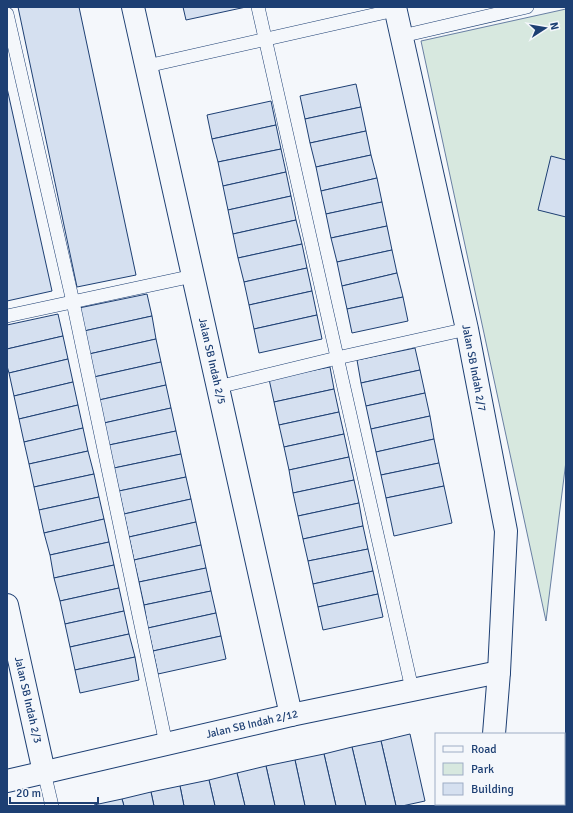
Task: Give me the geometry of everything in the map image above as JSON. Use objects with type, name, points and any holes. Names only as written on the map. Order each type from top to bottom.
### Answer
[{"type":"street","name":"Jalan SB Indah 2/5","points":[[133,7],[291,715]]},
{"type":"street","name":"Jalan SB Indah 2/7","points":[[395,9],[467,329],[506,531],[499,672],[494,733]]},
{"type":"street","name":"Jalan SB Indah 2/3","points":[[7,605],[12,647],[44,772]]},
{"type":"street","name":"Jalan SB Indah 2/12","points":[[7,781],[291,715],[499,672]]},
{"type":"lane","points":[[258,7],[412,689]]},
{"type":"lane","points":[[402,36],[521,8]]},
{"type":"lane","points":[[147,66],[395,9]]},
{"type":"lane","points":[[7,14],[73,302],[166,744]]},
{"type":"lane","points":[[7,316],[193,276]]},
{"type":"lane","points":[[218,387],[337,358],[467,329]]},
{"type":"lane","points":[[44,772],[52,806]]},
{"type":"green space","points":[[566,9],[566,461],[546,621],[421,41]]},
{"type":"building","points":[[18,7],[79,7],[136,275],[77,287]]},
{"type":"building","points":[[183,7],[246,7],[186,20]]},
{"type":"building","points":[[356,84],[361,107],[305,119],[300,96]]},
{"type":"building","points":[[7,88],[52,291],[7,301]]},
{"type":"building","points":[[271,101],[276,125],[212,139],[207,115]]},
{"type":"building","points":[[361,107],[366,131],[310,143],[305,119]]},
{"type":"building","points":[[276,125],[281,149],[218,162],[212,139]]},
{"type":"building","points":[[366,131],[371,155],[316,167],[310,143]]},
{"type":"building","points":[[281,149],[286,172],[223,186],[218,162]]},
{"type":"building","points":[[371,155],[377,178],[321,191],[316,167]]},
{"type":"building","points":[[551,156],[566,160],[566,217],[538,210]]},
{"type":"building","points":[[286,172],[291,196],[228,210],[223,186]]},
{"type":"building","points":[[377,178],[382,202],[326,214],[321,191]]},
{"type":"building","points":[[291,196],[296,220],[233,234],[228,210]]},
{"type":"building","points":[[382,202],[387,226],[331,238],[326,214]]},
{"type":"building","points":[[296,220],[302,244],[238,258],[233,234]]},
{"type":"building","points":[[387,226],[392,250],[337,262],[331,238]]},
{"type":"building","points":[[302,244],[307,268],[244,282],[238,258]]},
{"type":"building","points":[[392,250],[397,273],[342,286],[337,262]]},
{"type":"building","points":[[307,268],[312,291],[249,305],[244,282]]},
{"type":"building","points":[[397,273],[403,297],[347,309],[342,286]]},
{"type":"building","points":[[312,291],[317,315],[254,329],[249,305]]},
{"type":"building","points":[[147,294],[152,316],[84,331],[79,308]]},
{"type":"building","points":[[403,297],[408,321],[352,333],[347,309]]},
{"type":"building","points":[[58,314],[63,336],[7,349],[7,325]]},
{"type":"building","points":[[317,315],[322,339],[259,353],[254,329]]},
{"type":"building","points":[[152,316],[156,339],[89,354],[84,331]]},
{"type":"building","points":[[63,336],[68,359],[9,373],[7,366],[7,349]]},
{"type":"building","points":[[156,339],[161,362],[94,377],[89,354]]},
{"type":"building","points":[[415,348],[420,370],[361,383],[357,360]]},
{"type":"building","points":[[68,359],[73,382],[14,396],[9,373]]},
{"type":"building","points":[[161,362],[166,385],[99,400],[94,377]]},
{"type":"building","points":[[330,367],[334,389],[274,402],[269,379]]},
{"type":"building","points":[[420,370],[425,393],[366,406],[361,383]]},
{"type":"building","points":[[73,382],[78,405],[19,419],[14,396]]},
{"type":"building","points":[[166,385],[171,408],[104,423],[99,400]]},
{"type":"building","points":[[334,389],[339,412],[279,425],[274,402]]},
{"type":"building","points":[[425,393],[430,416],[371,429],[366,406]]},
{"type":"building","points":[[78,405],[83,428],[24,442],[19,419]]},
{"type":"building","points":[[171,408],[176,431],[109,445],[104,423]]},
{"type":"building","points":[[339,412],[344,434],[284,447],[279,425]]},
{"type":"building","points":[[430,416],[434,439],[376,452],[371,429]]},
{"type":"building","points":[[83,428],[88,451],[29,464],[24,442]]},
{"type":"building","points":[[176,431],[181,454],[114,468],[109,445]]},
{"type":"building","points":[[344,434],[349,457],[289,470],[284,447]]},
{"type":"building","points":[[434,439],[439,463],[381,475],[376,452]]},
{"type":"building","points":[[88,451],[94,474],[34,487],[29,464]]},
{"type":"building","points":[[181,454],[186,477],[119,491],[114,468]]},
{"type":"building","points":[[349,457],[354,480],[293,493],[289,470]]},
{"type":"building","points":[[439,463],[444,486],[386,498],[381,475]]},
{"type":"building","points":[[94,474],[99,497],[39,510],[34,487]]},
{"type":"building","points":[[186,477],[191,499],[124,514],[119,491]]},
{"type":"building","points":[[354,480],[359,503],[298,516],[293,493]]},
{"type":"building","points":[[444,486],[452,523],[394,536],[386,498]]},
{"type":"building","points":[[99,497],[104,519],[44,533],[39,510]]},
{"type":"building","points":[[191,499],[196,522],[129,537],[124,514]]},
{"type":"building","points":[[359,503],[363,526],[303,539],[298,516]]},
{"type":"building","points":[[104,519],[109,542],[50,555],[44,533]]},
{"type":"building","points":[[196,522],[201,545],[134,560],[129,537]]},
{"type":"building","points":[[363,526],[368,549],[308,561],[303,539]]},
{"type":"building","points":[[109,542],[114,565],[54,578],[50,555]]},
{"type":"building","points":[[201,545],[206,568],[139,582],[134,560]]},
{"type":"building","points":[[368,549],[373,571],[313,584],[308,561]]},
{"type":"building","points":[[114,565],[119,588],[60,601],[54,578]]},
{"type":"building","points":[[206,568],[211,591],[144,605],[139,582]]},
{"type":"building","points":[[373,571],[378,594],[318,607],[313,584]]},
{"type":"building","points":[[119,588],[124,611],[65,624],[60,601]]},
{"type":"building","points":[[211,591],[216,613],[148,628],[144,605]]},
{"type":"building","points":[[378,594],[383,617],[323,630],[318,607]]},
{"type":"building","points":[[124,611],[129,634],[70,647],[65,624]]},
{"type":"building","points":[[216,613],[221,636],[153,651],[148,628]]},
{"type":"building","points":[[129,634],[135,657],[75,670],[70,647]]},
{"type":"building","points":[[221,636],[226,659],[158,674],[153,651]]},
{"type":"building","points":[[135,657],[139,680],[80,693],[75,670]]},
{"type":"building","points":[[410,734],[425,801],[396,806],[381,741]]},
{"type":"building","points":[[381,741],[396,806],[366,806],[352,747]]},
{"type":"building","points":[[352,747],[366,806],[336,806],[324,754]]},
{"type":"building","points":[[324,754],[336,806],[305,806],[295,760]]},
{"type":"building","points":[[295,760],[305,806],[275,806],[266,766]]},
{"type":"building","points":[[266,766],[275,806],[245,806],[237,773]]},
{"type":"building","points":[[237,773],[245,806],[215,806],[209,780]]},
{"type":"building","points":[[209,780],[215,806],[184,806],[180,786]]},
{"type":"building","points":[[180,786],[184,806],[154,806],[151,792]]},
{"type":"building","points":[[151,792],[154,806],[124,806],[122,799]]},
{"type":"building","points":[[122,799],[124,806],[94,806],[94,805]]}]
